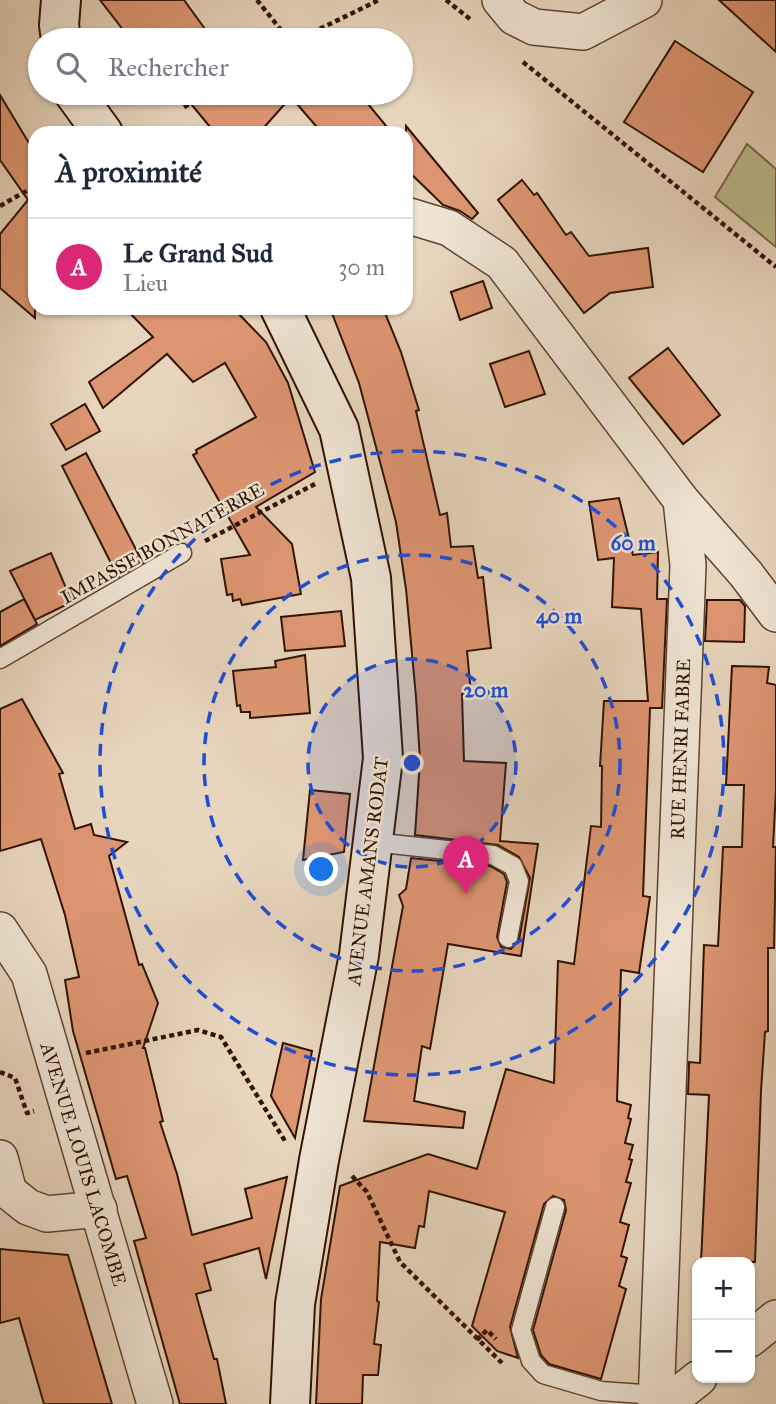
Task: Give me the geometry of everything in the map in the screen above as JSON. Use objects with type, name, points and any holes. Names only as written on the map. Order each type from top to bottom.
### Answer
[{"type":"main road","points":[[59,28],[61,0]]},
{"type":"main road","points":[[83,105],[98,126]]},
{"type":"main road","name":"AVENUE AMANS RODAT","points":[[283,315],[339,429],[371,578],[383,758],[359,956],[319,1160],[295,1304],[290,1404]]},
{"type":"street","points":[[488,12],[514,17],[534,27],[583,32],[644,0]]},
{"type":"street","points":[[413,217],[449,228],[502,263],[681,500],[746,574],[776,614]]},
{"type":"street","name":"RUE HENRI FABRE","points":[[659,1401],[688,565],[681,500]]},
{"type":"street","name":"AVENUE LOUIS LACOMBE","points":[[0,930],[29,974],[155,1404]]},
{"type":"street","points":[[0,1158],[9,1192],[28,1207],[47,1214],[99,1209]]},
{"type":"street","points":[[755,1335],[776,1318]]},
{"type":"street","points":[[659,1401],[692,1382]]},
{"type":"lane","name":"IMPASSE BONNATERRE","points":[[0,659],[182,553]]},
{"type":"lane","points":[[373,842],[494,855],[513,866],[519,881],[508,938]]},
{"type":"lane","points":[[555,1207],[521,1330],[531,1361],[543,1374],[601,1391],[659,1401]]},
{"type":"path","points":[[257,0],[279,28]]},
{"type":"path","points":[[322,28],[379,0]]},
{"type":"path","points":[[446,0],[488,12]]},
{"type":"path","points":[[517,57],[776,267]]},
{"type":"path","points":[[184,107],[188,105]]},
{"type":"path","points":[[0,206],[28,190]]},
{"type":"path","name":"IMPASSE BONNATERRE","points":[[182,553],[347,467]]},
{"type":"path","points":[[75,1055],[198,1030],[221,1037],[286,1142]]},
{"type":"path","points":[[0,1072],[15,1078],[27,1113]]},
{"type":"path","points":[[348,1173],[367,1192],[400,1262],[507,1368]]},
{"type":"path","points":[[477,1340],[487,1331],[490,1333]]},
{"type":"shaded area","points":[[747,144],[776,169],[776,247],[715,197]]},
{"type":"building","points":[[100,0],[184,0],[204,28],[122,28]]},
{"type":"building","points":[[719,0],[776,0],[776,52]]},
{"type":"building","points":[[675,41],[753,92],[703,172],[624,122]]},
{"type":"building","points":[[0,95],[28,141],[28,200],[0,160]]},
{"type":"building","points":[[192,105],[284,105],[265,126],[209,126]]},
{"type":"building","points":[[298,105],[369,105],[386,126],[316,126]]},
{"type":"building","points":[[413,134],[478,213],[472,219],[443,205],[413,176]]},
{"type":"building","points":[[522,180],[534,195],[537,193],[566,235],[571,232],[589,256],[648,248],[653,287],[610,293],[584,313],[498,200]]},
{"type":"building","points":[[28,200],[28,312],[0,288],[0,234]]},
{"type":"building","points":[[483,281],[492,308],[460,320],[451,292]]},
{"type":"building","points":[[132,315],[240,315],[266,342],[288,383],[315,472],[256,507],[292,544],[301,594],[242,605],[240,599],[233,601],[232,594],[227,595],[221,559],[250,555],[193,455],[197,453],[196,450],[256,417],[225,363],[193,382],[167,354],[103,408],[89,382],[153,337]]},
{"type":"building","points":[[333,315],[386,315],[401,352],[419,410],[416,411],[440,515],[447,513],[451,547],[473,546],[478,578],[483,577],[491,648],[467,651],[471,693],[462,694],[464,761],[506,763],[500,841],[538,844],[521,956],[448,944],[430,1049],[422,1046],[414,1101],[465,1112],[463,1128],[364,1121],[403,906],[399,895],[406,889],[411,858],[490,866],[504,874],[507,882],[497,937],[501,947],[511,949],[519,940],[530,878],[519,857],[498,845],[415,835],[420,760],[406,589],[396,522],[359,383]]},
{"type":"building","points":[[668,348],[720,415],[683,444],[629,378]]},
{"type":"building","points":[[529,351],[545,394],[505,407],[490,364]]},
{"type":"building","points":[[85,404],[100,431],[66,450],[51,424]]},
{"type":"building","points":[[86,453],[143,563],[118,577],[62,466]]},
{"type":"building","points":[[619,498],[633,555],[658,552],[657,599],[667,599],[662,708],[650,708],[643,896],[650,897],[639,973],[621,970],[617,1101],[631,1105],[628,1118],[631,1119],[625,1143],[633,1145],[626,1182],[631,1183],[620,1222],[629,1225],[621,1256],[627,1258],[619,1286],[626,1289],[601,1379],[549,1364],[541,1355],[533,1330],[566,1210],[564,1200],[553,1196],[544,1204],[510,1327],[518,1358],[497,1351],[472,1326],[505,1212],[429,1191],[424,1227],[419,1226],[415,1248],[380,1242],[379,1302],[374,1344],[381,1345],[378,1375],[363,1375],[362,1404],[316,1404],[321,1299],[340,1186],[428,1154],[477,1169],[506,1069],[554,1083],[558,961],[574,964],[591,826],[601,827],[600,766],[604,701],[648,701],[641,609],[612,607],[614,558],[598,560],[589,502]]},
{"type":"building","points":[[51,553],[72,602],[35,620],[10,571]]},
{"type":"building","points":[[24,599],[37,624],[0,646],[0,612]]},
{"type":"building","points":[[707,600],[740,600],[745,606],[744,642],[705,641]]},
{"type":"building","points":[[341,611],[345,646],[285,651],[281,617]]},
{"type":"building","points":[[305,655],[310,713],[250,718],[250,712],[241,712],[240,705],[237,706],[233,671],[276,667],[275,661]]},
{"type":"building","points":[[732,666],[769,667],[767,683],[776,685],[774,948],[768,948],[768,1031],[765,1032],[761,1091],[755,1262],[755,1257],[701,1257],[709,1095],[688,1094],[689,1062],[700,1063],[704,945],[718,946],[723,847],[742,847],[744,785],[726,785]]},
{"type":"building","points":[[22,699],[63,773],[59,774],[75,829],[91,824],[94,835],[127,842],[109,856],[139,965],[142,964],[158,1003],[143,1048],[163,1121],[160,1122],[177,1174],[192,1235],[252,1218],[245,1189],[287,1177],[266,1279],[259,1248],[204,1264],[211,1290],[196,1294],[214,1359],[217,1359],[226,1404],[180,1404],[134,1241],[146,1238],[127,1176],[116,1179],[73,1031],[65,980],[79,977],[65,915],[41,839],[0,851],[0,709]]},
{"type":"building","points":[[310,790],[350,794],[344,852],[303,860]]},
{"type":"building","points":[[283,1043],[312,1051],[295,1138],[271,1096]]},
{"type":"building","points":[[0,1249],[68,1255],[112,1404],[44,1404],[19,1318],[0,1323]]},
{"type":"place","name":"Le Grand Sud","points":[[466,894]]}]
